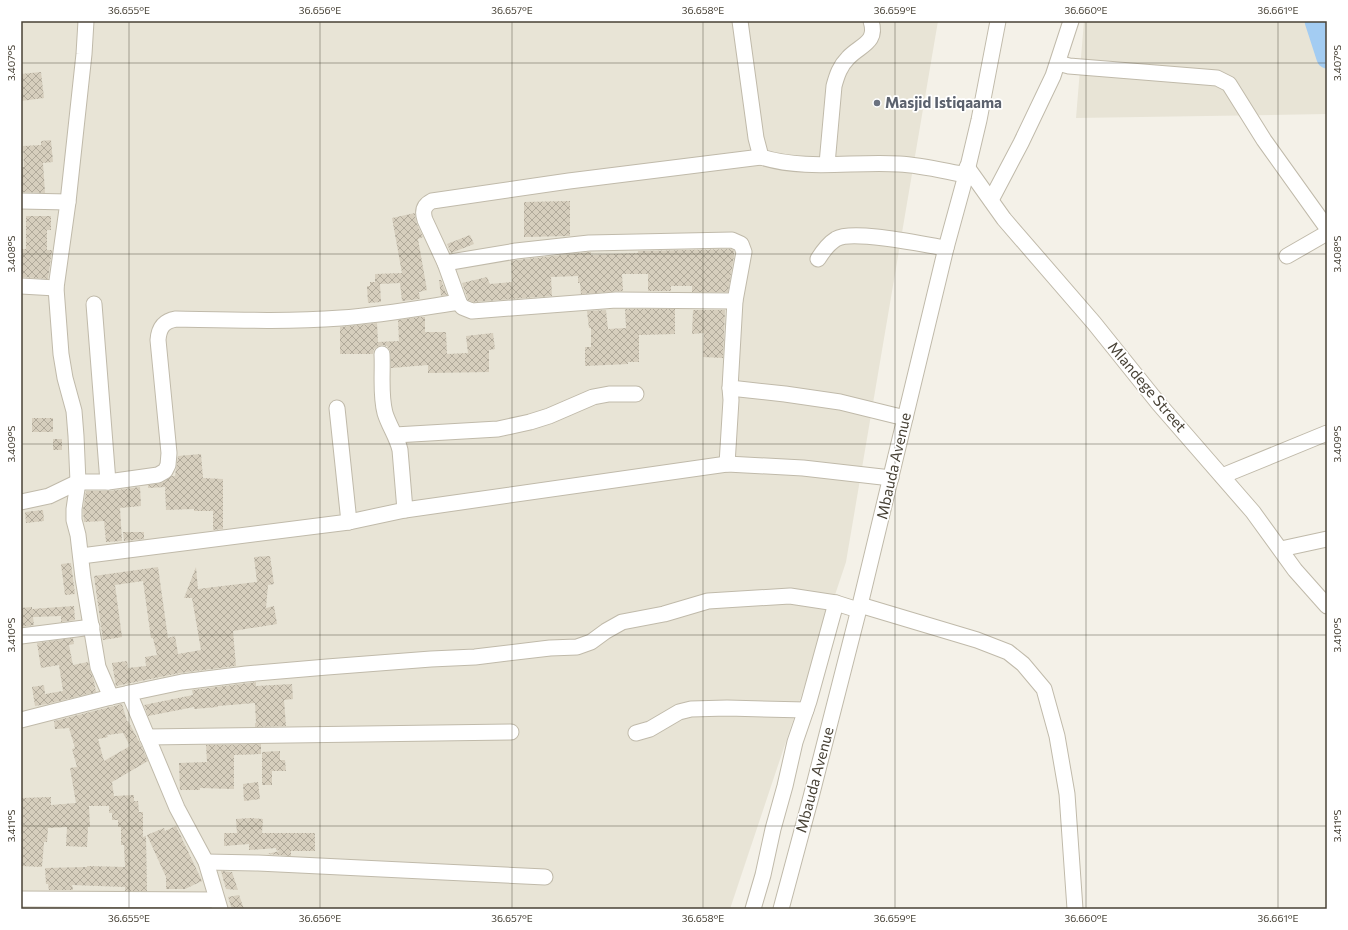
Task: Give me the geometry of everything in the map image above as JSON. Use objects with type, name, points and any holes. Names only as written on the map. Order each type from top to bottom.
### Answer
[{"type":"street","points":[[86,21],[84,54],[68,202],[56,288],[64,378],[74,411],[78,482],[74,520],[98,667],[111,697]]},
{"type":"street","points":[[740,21],[756,138],[761,157]]},
{"type":"street","points":[[827,164],[834,86],[837,75],[849,57],[868,43],[873,28],[871,21]]},
{"type":"street","name":"Mbauda Avenue","points":[[781,909],[859,608],[946,248],[979,120],[998,21]]},
{"type":"street","points":[[990,200],[1021,143],[1053,76],[1071,21]]},
{"type":"street","points":[[1058,63],[1069,66],[1217,78],[1229,84],[1264,140],[1327,228]]},
{"type":"street","points":[[735,301],[616,300],[478,312],[466,309],[459,302],[445,263],[424,220],[424,208],[432,201],[569,181],[761,157],[778,162],[797,164],[900,164],[966,171]]},
{"type":"street","name":"Mlandege Street","points":[[966,171],[1004,219],[1094,323],[1160,404],[1253,512],[1295,570],[1327,606]]},
{"type":"street","points":[[21,200],[68,202]]},
{"type":"street","points":[[1287,256],[1327,234]]},
{"type":"street","points":[[818,259],[827,246],[838,238],[849,236],[879,237],[946,248]]},
{"type":"street","points":[[445,263],[516,251],[589,243],[732,240],[741,244],[744,252],[735,301],[727,464]]},
{"type":"street","points":[[21,286],[56,288]]},
{"type":"street","points":[[21,502],[49,496],[78,482],[108,482],[158,476],[165,471],[168,465],[168,447],[158,331],[168,320],[302,320],[341,318],[374,315],[459,302]]},
{"type":"street","points":[[94,304],[108,482]]},
{"type":"street","points":[[382,354],[383,403],[388,421],[398,442],[401,458],[405,510]]},
{"type":"street","points":[[730,388],[840,402],[905,418]]},
{"type":"street","points":[[395,435],[498,429],[549,416],[593,397],[609,394],[636,394]]},
{"type":"street","points":[[337,408],[349,522]]},
{"type":"street","points":[[1222,476],[1327,433]]},
{"type":"street","points":[[81,556],[349,522],[405,510],[727,464],[802,468],[891,478]]},
{"type":"street","points":[[1281,549],[1327,539]]},
{"type":"street","points":[[21,720],[111,697],[182,682],[246,674],[431,659],[475,657],[550,648],[577,648],[591,642],[622,622],[664,614],[708,601],[790,596],[836,603],[977,640],[1008,652],[1024,664],[1044,689],[1057,736],[1067,794],[1075,909]]},
{"type":"street","points":[[753,909],[763,875],[795,742],[806,710],[836,603]]},
{"type":"street","points":[[21,636],[92,627]]},
{"type":"street","points":[[21,899],[219,904],[206,862],[177,808],[128,693]]},
{"type":"street","points":[[636,732],[650,728],[679,712],[691,709],[727,708],[806,710]]},
{"type":"street","points":[[147,737],[511,732]]},
{"type":"street","points":[[206,862],[258,863],[545,877]]},
{"type":"shaded area","points":[[21,21],[938,21],[846,562],[730,909],[21,909]]},
{"type":"shaded area","points":[[1084,21],[1327,21],[1327,114],[1076,118]]},
{"type":"building","points":[[41,72],[44,98],[21,101],[21,74]]},
{"type":"building","points":[[51,140],[53,162],[43,163],[45,193],[21,192],[21,167],[24,167],[23,146],[41,145],[41,141]]},
{"type":"building","points":[[570,201],[570,236],[524,237],[524,202]]},
{"type":"building","points":[[415,213],[416,222],[423,237],[418,239],[427,290],[419,292],[420,299],[402,301],[400,283],[380,284],[381,302],[368,303],[367,286],[370,286],[370,282],[375,282],[375,274],[402,273],[392,218]]},
{"type":"building","points":[[26,216],[51,216],[51,230],[47,230],[47,250],[52,250],[48,279],[21,277],[21,249],[26,249]]},
{"type":"building","points":[[470,235],[474,244],[451,253],[447,244]]},
{"type":"building","points":[[731,249],[734,251],[734,256],[728,292],[692,292],[692,286],[671,286],[671,291],[648,291],[648,274],[622,274],[623,291],[581,294],[578,276],[551,277],[552,296],[473,302],[468,300],[462,283],[487,277],[490,284],[512,282],[511,261],[517,260],[590,252],[591,255],[638,253],[638,251]]},
{"type":"building","points":[[439,280],[441,280],[447,295],[441,296]]},
{"type":"building","points":[[625,309],[675,309],[675,334],[639,335],[639,362],[585,366],[585,347],[591,347],[591,328],[589,328],[587,311],[606,310],[608,329],[626,328]]},
{"type":"building","points":[[693,310],[725,310],[723,358],[703,357],[704,333],[692,334]]},
{"type":"building","points":[[425,317],[425,332],[446,332],[447,354],[468,353],[466,336],[493,333],[495,349],[489,350],[489,372],[428,373],[428,365],[391,368],[390,350],[387,346],[382,345],[374,349],[373,354],[340,354],[340,327],[377,323],[378,342],[399,341],[398,320]]},
{"type":"building","points":[[32,418],[53,418],[53,432],[32,432]]},
{"type":"building","points":[[53,439],[62,439],[62,450],[53,450]]},
{"type":"building","points":[[201,454],[203,478],[223,479],[223,529],[213,530],[213,511],[194,511],[194,509],[166,510],[165,487],[148,488],[148,485],[162,483],[172,476],[175,476],[178,456]]},
{"type":"building","points":[[140,487],[141,506],[120,508],[122,541],[106,542],[104,521],[84,522],[83,510],[86,491],[109,491]]},
{"type":"building","points":[[43,510],[44,521],[26,523],[25,512]]},
{"type":"building","points":[[123,532],[144,532],[144,539],[124,541]]},
{"type":"building","points":[[270,556],[274,584],[268,585],[266,608],[274,606],[277,624],[233,631],[236,666],[180,673],[116,686],[112,663],[127,661],[128,668],[146,666],[145,657],[157,655],[153,638],[151,638],[143,581],[115,585],[122,637],[103,640],[94,576],[158,567],[168,638],[175,636],[178,654],[201,650],[192,598],[184,598],[196,567],[198,589],[257,582],[254,557]]},
{"type":"building","points":[[71,563],[75,594],[65,595],[61,564]]},
{"type":"building","points":[[74,606],[75,620],[61,622],[61,616],[33,617],[34,625],[21,627],[21,608],[32,607],[32,609]]},
{"type":"building","points":[[73,638],[74,644],[69,645],[73,665],[88,662],[96,692],[35,706],[32,687],[44,685],[45,694],[63,691],[59,665],[41,668],[37,643]]},
{"type":"building","points":[[256,682],[256,686],[292,684],[293,699],[284,700],[286,726],[255,727],[255,703],[194,709],[194,707],[148,716],[144,705],[193,695],[192,690]]},
{"type":"building","points":[[122,704],[127,721],[140,743],[148,761],[112,782],[114,796],[134,795],[134,801],[138,801],[139,812],[143,812],[143,837],[146,836],[147,891],[125,891],[125,887],[72,885],[73,890],[49,890],[48,884],[46,884],[45,868],[87,866],[125,867],[124,845],[121,845],[121,827],[118,827],[118,820],[112,820],[112,813],[109,813],[109,806],[89,806],[90,827],[88,827],[87,847],[66,846],[67,827],[48,828],[47,842],[44,842],[42,867],[21,866],[21,798],[51,797],[51,805],[76,803],[70,768],[77,767],[72,749],[75,748],[69,728],[55,729],[54,721]],"holes":[[[123,733],[130,746],[104,761],[98,739],[108,737],[107,735]]]},
{"type":"building","points":[[261,744],[261,754],[234,755],[234,789],[200,788],[200,790],[180,790],[179,763],[207,762],[206,745]]},
{"type":"building","points":[[280,751],[280,760],[285,760],[286,771],[272,771],[272,785],[262,785],[262,752]]},
{"type":"building","points":[[258,782],[260,799],[244,801],[243,784]]},
{"type":"building","points":[[236,819],[263,819],[262,833],[315,833],[315,851],[291,851],[291,856],[267,854],[280,851],[276,850],[276,848],[249,850],[249,844],[224,846],[224,833],[237,833]]},
{"type":"building","points":[[176,826],[202,881],[185,889],[166,889],[166,877],[147,835],[164,828],[165,831]]},
{"type":"building","points":[[221,871],[232,872],[238,890],[226,889]]},
{"type":"building","points":[[239,895],[244,909],[232,909],[228,897]]},
{"type":"waterway","points":[[1315,21],[1327,58]]},
{"type":"place","name":"Masjid Istiqaama","points":[[877,103]]}]
